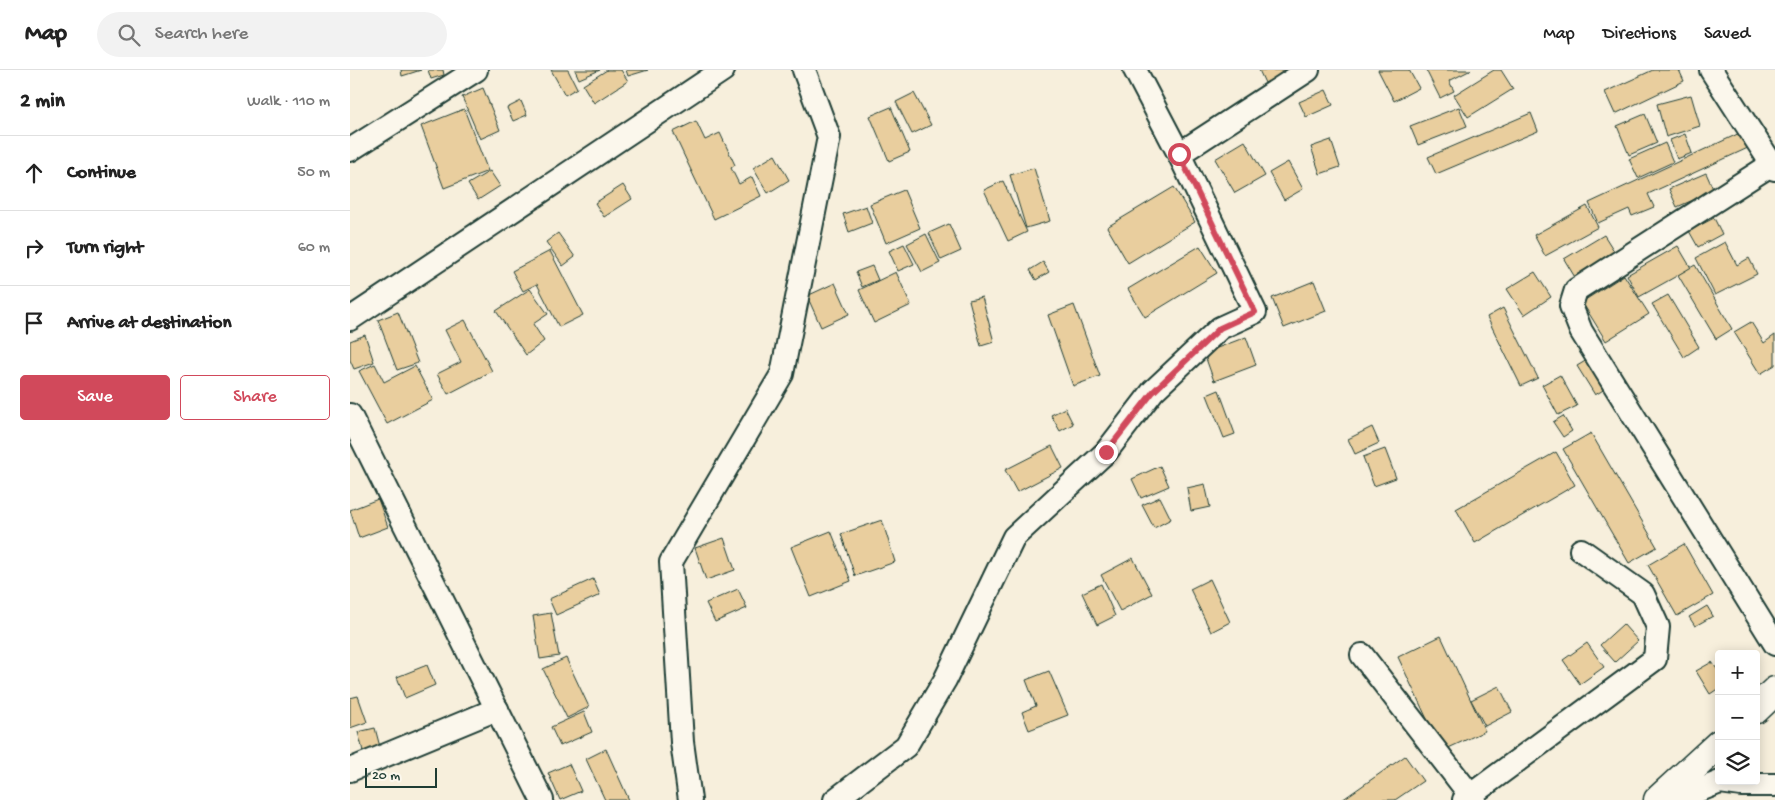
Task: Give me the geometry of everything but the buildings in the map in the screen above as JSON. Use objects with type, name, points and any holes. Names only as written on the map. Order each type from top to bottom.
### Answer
[{"type":"main road","points":[[1760,705],[1775,691]]},
{"type":"main road","points":[[1658,800],[1715,748]]},
{"type":"street","points":[[350,150],[476,70]]},
{"type":"street","points":[[350,319],[723,70]]},
{"type":"street","points":[[690,800],[682,742],[671,562],[782,374],[829,136],[804,70]]},
{"type":"street","points":[[835,800],[906,746],[945,680],[1014,538],[1106,452],[1153,392],[1220,328],[1255,312],[1179,154],[1135,70]]},
{"type":"street","points":[[1179,154],[1308,70]]},
{"type":"street","points":[[1711,70],[1774,166],[1576,290],[1571,306],[1581,331],[1775,644]]},
{"type":"street","points":[[350,415],[542,800]]},
{"type":"street","points":[[1362,655],[1470,799],[1656,659],[1658,627],[1643,594],[1580,550]]},
{"type":"street","points":[[350,770],[497,709]]},
{"type":"street","points":[[1675,800],[1715,784]]},
{"type":"street","points":[[1724,785],[1741,800]]},
{"type":"street","points":[[1760,785],[1775,785]]},
{"type":"route","points":[[1106,452],[1153,392],[1220,328],[1255,312],[1179,154]]}]
